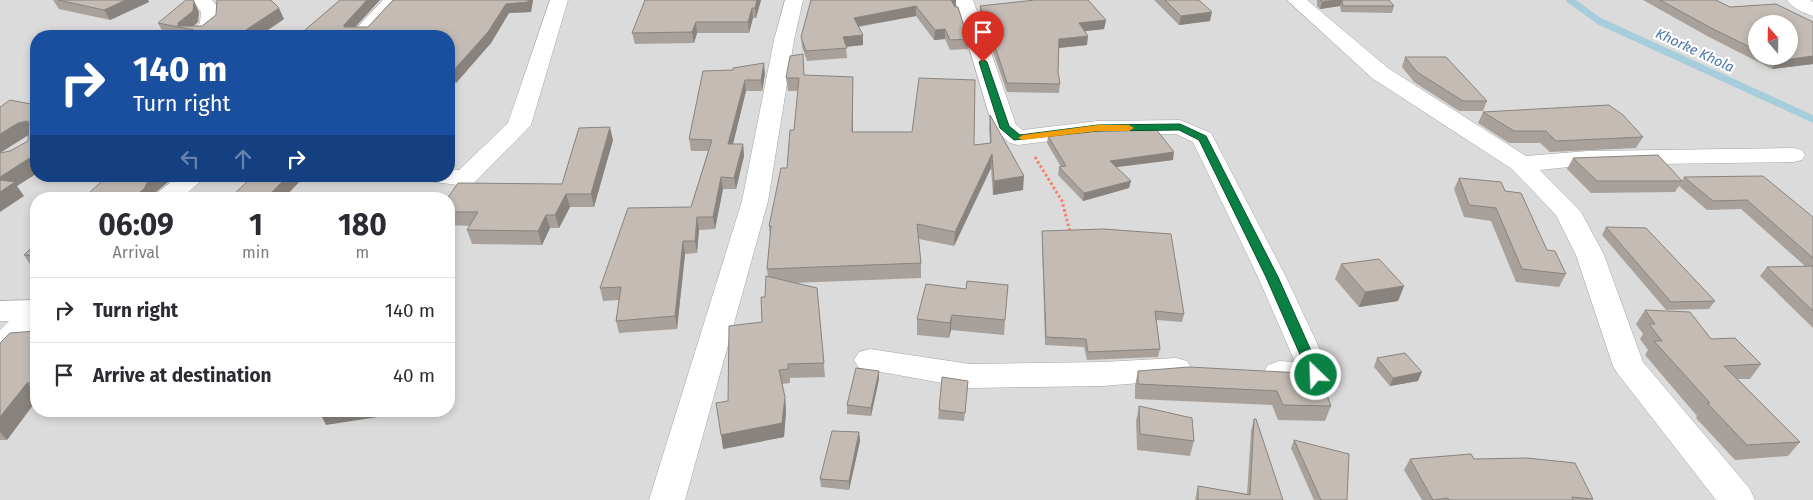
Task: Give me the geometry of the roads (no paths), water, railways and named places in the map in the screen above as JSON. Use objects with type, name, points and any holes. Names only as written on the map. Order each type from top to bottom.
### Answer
[{"type":"street","points":[[202,0],[211,11],[210,25],[203,30]]},
{"type":"street","points":[[364,30],[394,0]]},
{"type":"street","points":[[455,177],[465,178],[519,125],[558,0]]},
{"type":"street","points":[[667,500],[755,201],[784,40],[794,0]]},
{"type":"street","points":[[964,0],[1005,128],[1018,138],[1098,128],[1180,127],[1203,138],[1272,277],[1316,375],[1250,372]]},
{"type":"street","points":[[1296,0],[1380,73],[1521,164],[1568,212],[1590,255],[1629,366],[1737,500]]},
{"type":"street","points":[[1796,0],[1813,10]]},
{"type":"street","points":[[1521,164],[1588,158],[1793,155]]},
{"type":"street","points":[[174,192],[186,182]]},
{"type":"street","points":[[0,311],[30,311]]},
{"type":"street","points":[[0,348],[30,317]]},
{"type":"street","points":[[870,360],[970,376],[1204,370]]},
{"type":"waterway","name":"Khorke Khola","points":[[1570,0],[1599,21],[1813,119]]}]
